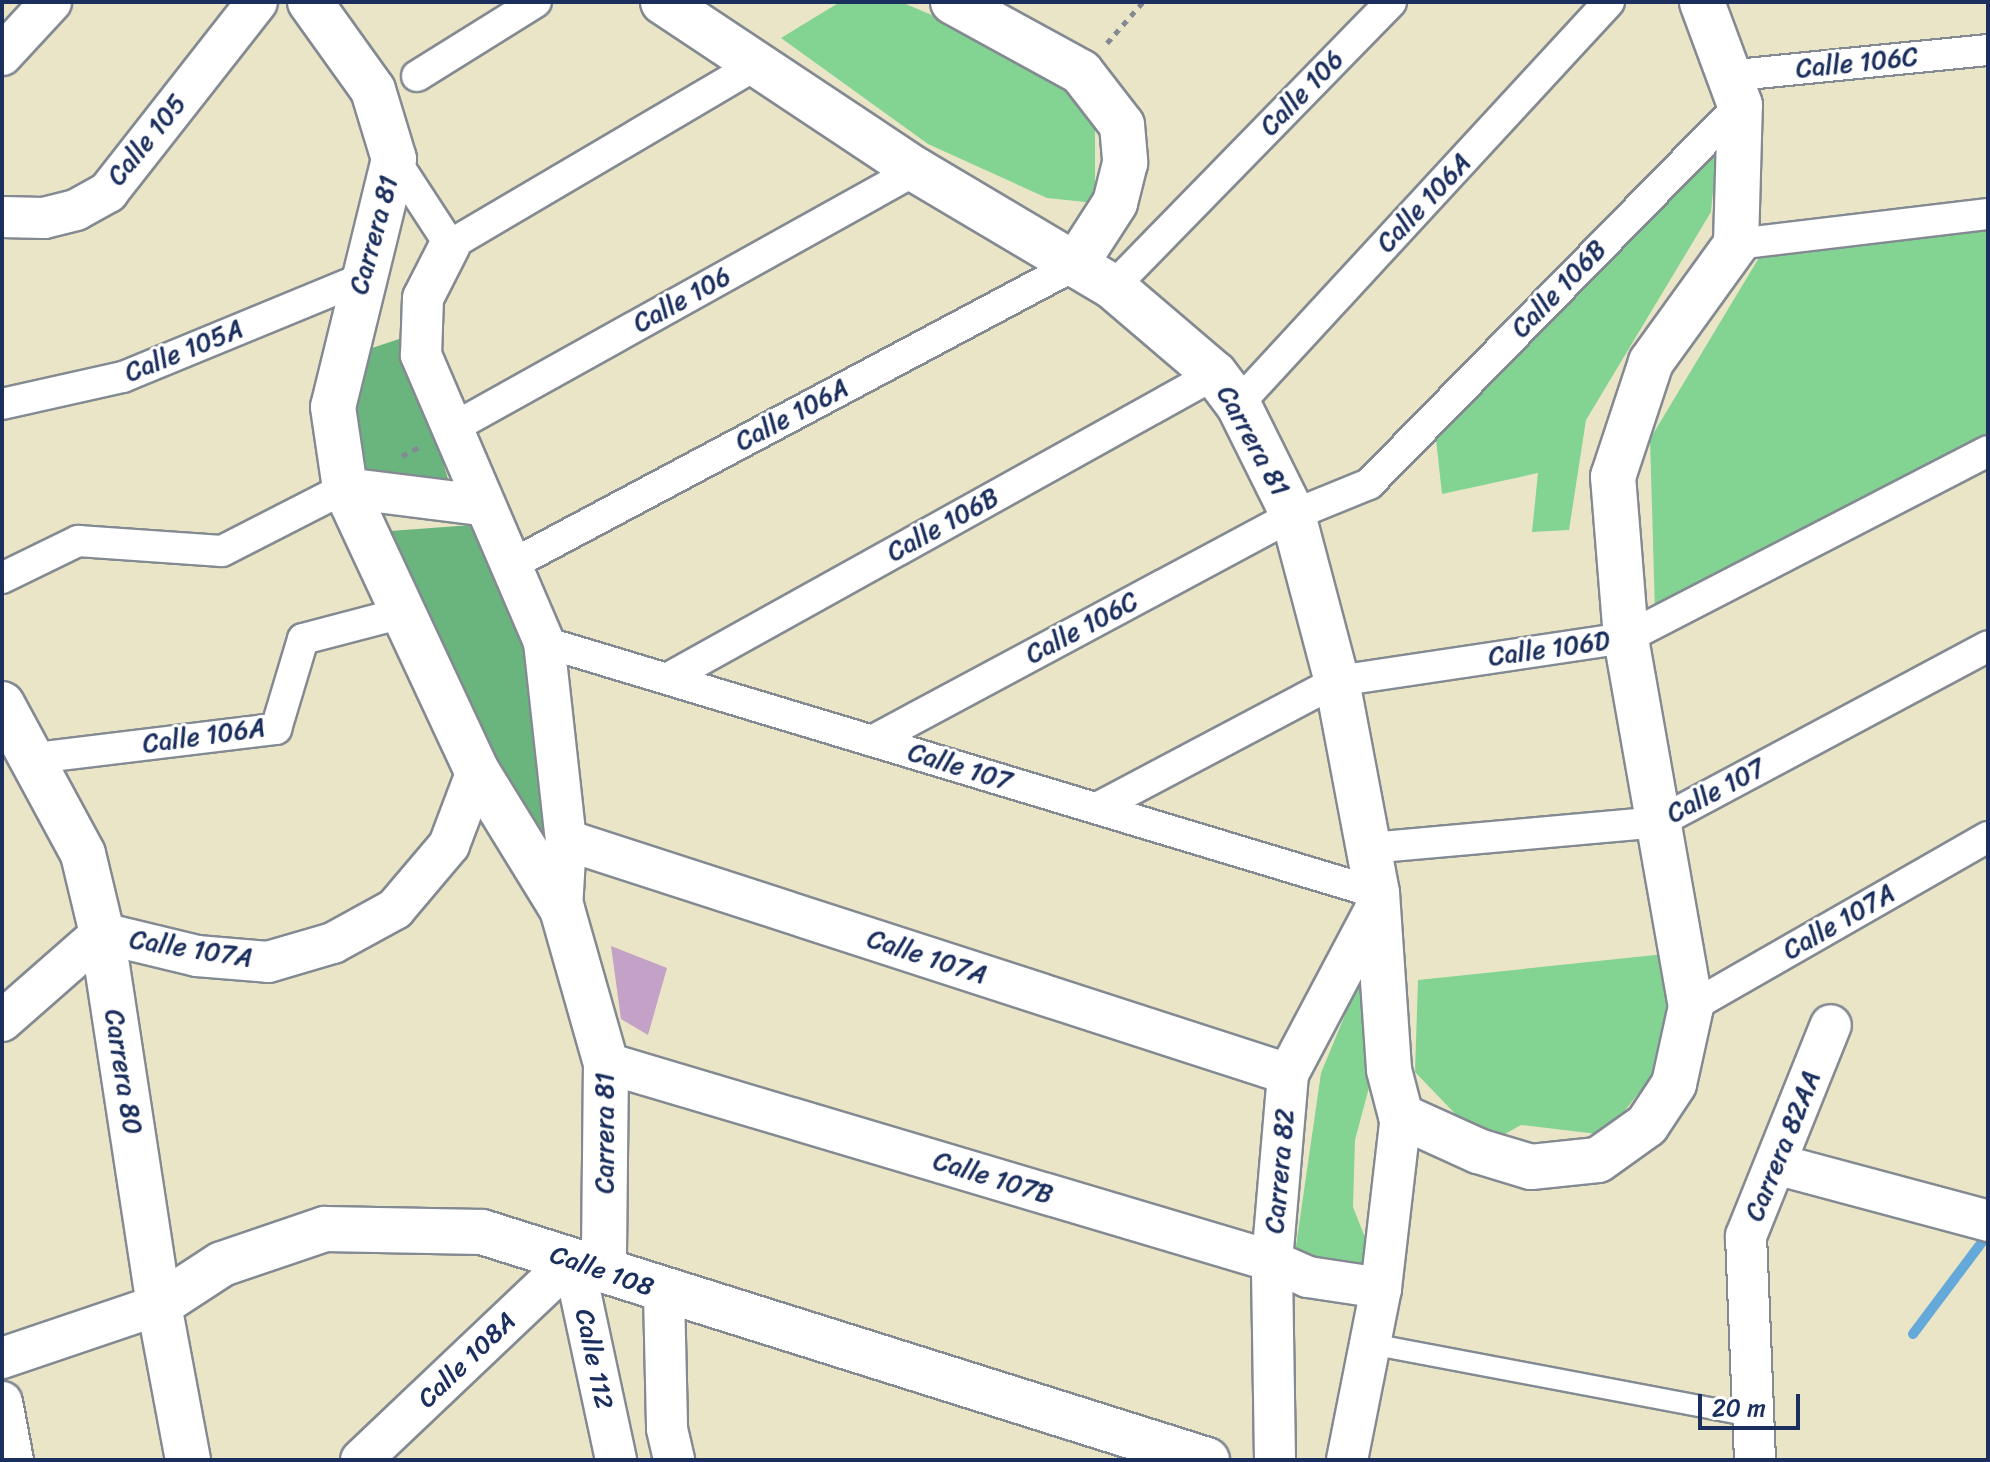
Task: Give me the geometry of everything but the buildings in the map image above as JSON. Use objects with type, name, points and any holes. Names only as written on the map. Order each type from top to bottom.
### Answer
[{"type":"street","points":[[2,55],[51,2]]},
{"type":"street","name":"Calle 105","points":[[2,217],[44,218],[76,210],[108,192],[257,2]]},
{"type":"street","name":"Carrera 81","points":[[310,2],[373,90],[394,159],[361,279],[333,407],[345,488],[477,771],[562,909],[606,1063],[589,1263]]},
{"type":"street","points":[[417,76],[536,2]]},
{"type":"street","name":"Carrera 81","points":[[663,2],[916,170],[1113,287],[1226,389],[1293,515],[1337,681],[1377,899],[1389,1070],[1401,1116]]},
{"type":"street","points":[[953,2],[1081,72],[1122,125],[1125,163],[1115,203],[1075,265]]},
{"type":"street","name":"Calle 106","points":[[1113,287],[1391,2]]},
{"type":"street","name":"Calle 106A","points":[[1226,389],[1609,2]]},
{"type":"street","points":[[1347,1460],[1381,1288],[1401,1116],[1478,1151],[1531,1167],[1598,1160],[1647,1125],[1674,1084],[1691,1007],[1626,638],[1613,477],[1651,362],[1736,244],[1733,91],[1702,2]]},
{"type":"street","name":"Calle 106C","points":[[1733,91],[1988,50]]},
{"type":"street","points":[[394,159],[450,245],[755,65]]},
{"type":"street","name":"Calle 106B","points":[[1293,515],[1369,484],[1733,91]]},
{"type":"street","name":"Calle 106","points":[[449,430],[916,170]]},
{"type":"street","points":[[1736,244],[1988,214]]},
{"type":"street","name":"Carrera 81","points":[[450,245],[423,298],[421,355],[449,430],[544,642],[566,840],[562,909]]},
{"type":"street","name":"Calle 106A","points":[[509,566],[1075,265]]},
{"type":"street","name":"Calle 105A","points":[[2,404],[123,377],[361,279]]},
{"type":"street","name":"Calle 106B","points":[[670,677],[1226,389]]},
{"type":"street","name":"Calle 106D","points":[[1097,808],[1337,681],[1626,638],[1988,451]]},
{"type":"street","points":[[2,578],[78,541],[131,549],[222,551],[345,488],[482,505]]},
{"type":"street","name":"Calle 106C","points":[[872,741],[1293,515]]},
{"type":"street","name":"Calle 106A","points":[[35,758],[276,729],[303,639],[402,613]]},
{"type":"street","name":"Calle 107","points":[[544,642],[670,677],[1097,808],[1377,899]]},
{"type":"street","name":"Calle 107","points":[[1369,848],[1659,822],[1988,646]]},
{"type":"street","name":"Carrera 80","points":[[2,704],[35,758],[83,854],[102,933],[159,1305],[188,1460]]},
{"type":"street","name":"Calle 107A","points":[[102,933],[197,956],[268,962],[333,943],[395,909],[449,845],[477,771]]},
{"type":"street","name":"Calle 107A","points":[[1691,1007],[1988,837]]},
{"type":"street","name":"Calle 107A","points":[[566,840],[1288,1074]]},
{"type":"street","name":"Carrera 82","points":[[1275,1460],[1272,1261],[1288,1074],[1377,899]]},
{"type":"street","points":[[2,1021],[102,933]]},
{"type":"street","name":"Carrera 82AA","points":[[1755,1460],[1746,1236],[1831,1025]]},
{"type":"street","name":"Calle 107B","points":[[606,1063],[1272,1261],[1308,1277],[1381,1288]]},
{"type":"street","points":[[1776,1164],[1988,1221]]},
{"type":"street","name":"Calle 108","points":[[2,1358],[159,1305],[222,1264],[325,1229],[482,1232],[589,1263],[664,1293],[1207,1460]]},
{"type":"street","name":"Calle 108A","points":[[361,1460],[589,1263]]},
{"type":"street","name":"Calle 112","points":[[589,1263],[616,1460]]},
{"type":"street","points":[[632,1460],[670,1445],[664,1293]]},
{"type":"street","points":[[2,1402],[13,1460]]},
{"type":"lane","points":[[1371,1344],[1753,1416]]},
{"type":"path","points":[[1081,72],[1143,2]]},
{"type":"green space","points":[[840,2],[901,2],[953,24],[1095,109],[1095,203],[1047,198],[928,144],[781,38]]},
{"type":"green space","points":[[1717,150],[1711,212],[1586,420],[1569,530],[1532,532],[1538,473],[1442,494],[1435,430]]},
{"type":"green space","points":[[1988,226],[1988,433],[1655,611],[1650,439],[1763,251]]},
{"type":"green space","points":[[405,337],[448,479],[368,478],[352,403],[372,348]]},
{"type":"green space","points":[[472,525],[527,651],[546,833],[528,818],[492,764],[390,531]]},
{"type":"green space","points":[[1665,954],[1671,1051],[1606,1135],[1521,1125],[1485,1145],[1415,1072],[1418,980]]},
{"type":"green space","points":[[1359,981],[1375,1065],[1355,1140],[1353,1207],[1376,1265],[1295,1253],[1321,1073]]},
{"type":"waterway","points":[[1913,1334],[1988,1234]]}]
